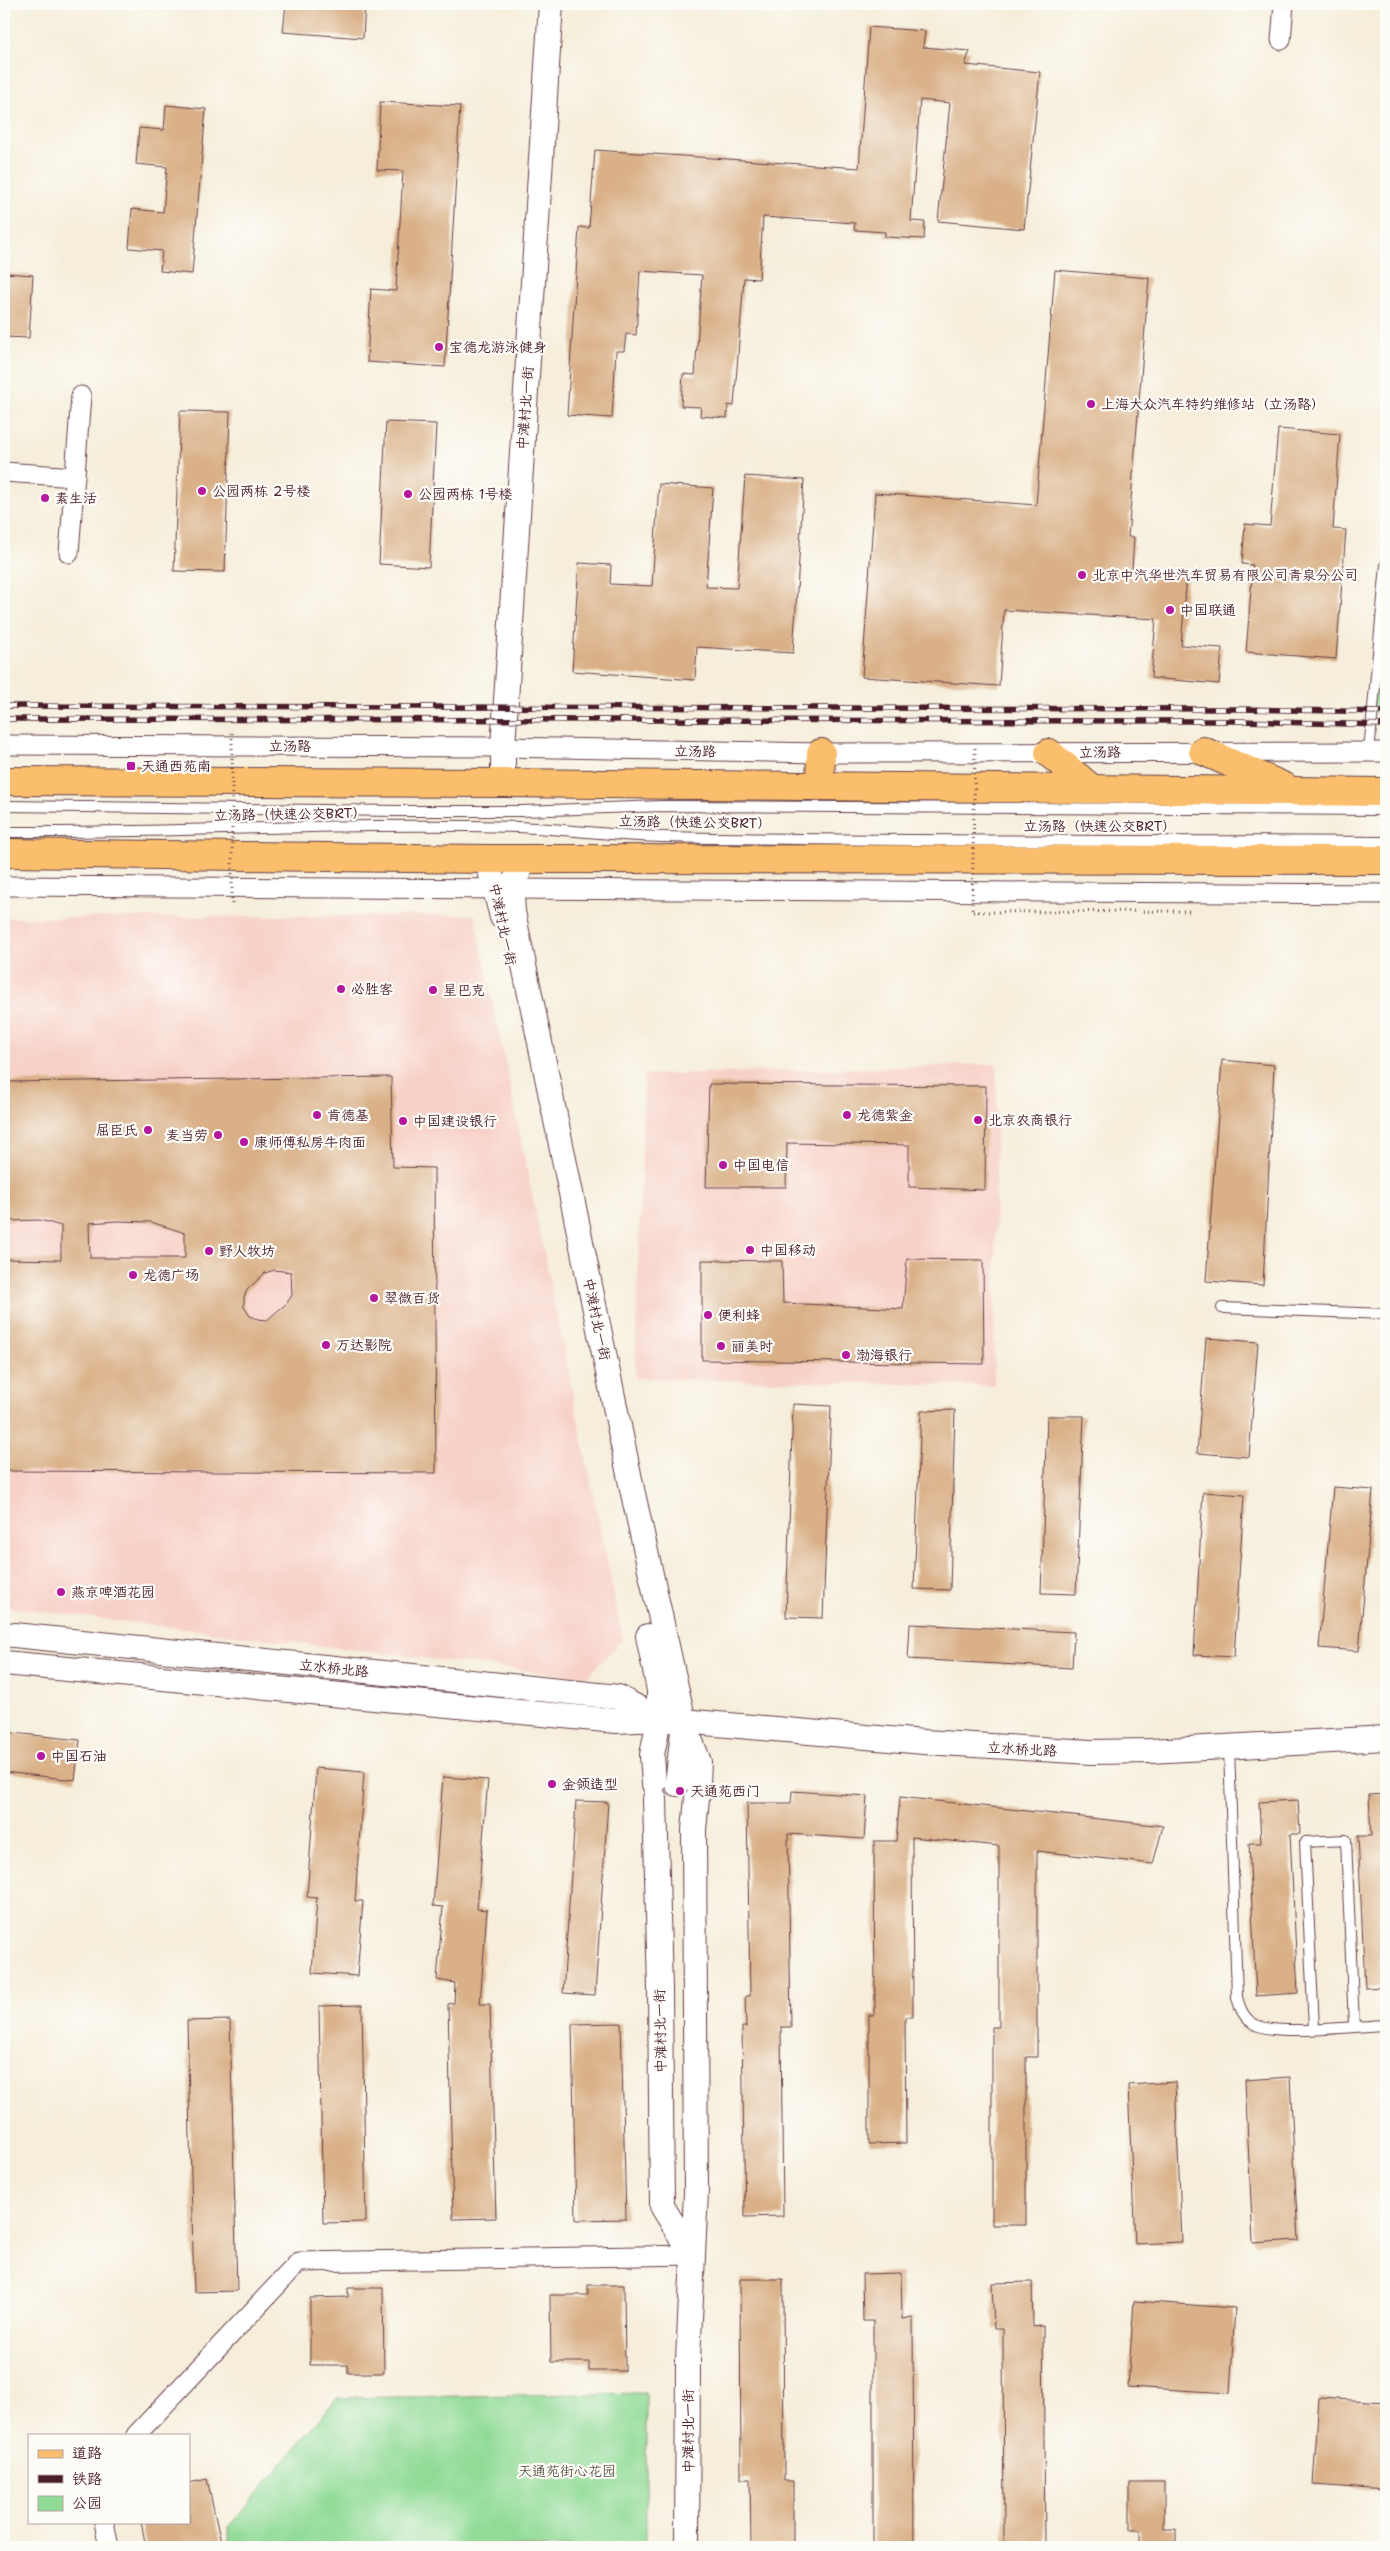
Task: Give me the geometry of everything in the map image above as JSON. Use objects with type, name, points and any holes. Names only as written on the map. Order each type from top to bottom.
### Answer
[{"type":"main road","points":[[1203,751],[1296,791]]},
{"type":"main road","points":[[820,785],[821,753]]},
{"type":"main road","points":[[1049,753],[1091,788]]},
{"type":"main road","points":[[4,781],[503,782],[1386,792]]},
{"type":"main road","points":[[4,853],[487,859],[1386,860]]},
{"type":"street","name":"中滩村北一街","points":[[503,782],[503,747],[551,4]]},
{"type":"street","points":[[1281,40],[1284,4]]},
{"type":"street","points":[[70,553],[82,396]]},
{"type":"street","points":[[4,472],[76,477]]},
{"type":"street","name":"立汤路","points":[[4,745],[503,747],[821,753],[1378,752]]},
{"type":"street","name":"中滩村北一街","points":[[487,859],[504,890],[512,912],[632,1488],[684,1722],[699,1762],[676,1791],[660,1979],[662,2206],[692,2254]]},
{"type":"street","name":"中滩村北一街","points":[[528,859],[504,890],[659,1690],[660,1719],[652,1755],[676,1791],[694,1830],[696,2192],[688,2360],[687,2547]]},
{"type":"street","points":[[4,886],[1386,894]]},
{"type":"street","name":"立水桥北路","points":[[4,1634],[618,1697],[660,1719]]},
{"type":"street","name":"立水桥北路","points":[[4,1663],[616,1721],[660,1719],[1020,1749],[1091,1752],[1229,1747],[1386,1738]]},
{"type":"street","points":[[137,2434],[299,2262],[692,2254]]},
{"type":"street","points":[[104,2524],[109,2547]]},
{"type":"lane","points":[[1378,752],[1386,565]]},
{"type":"lane","name":"立汤路（快速公交BRT）","points":[[4,806],[437,811],[522,811],[663,806],[1386,810]]},
{"type":"lane","name":"立汤路（快速公交BRT）","points":[[4,832],[133,833],[278,826],[408,826],[520,827],[659,837],[1386,842]]},
{"type":"lane","points":[[1222,1308],[1386,1314]]},
{"type":"lane","points":[[1229,1747],[1236,1997],[1242,2014],[1254,2024],[1274,2030],[1386,2025]]},
{"type":"lane","points":[[1314,2028],[1305,1842],[1346,1840],[1354,2026]]},
{"type":"path","points":[[232,733],[232,907]]},
{"type":"path","points":[[976,748],[972,912],[1191,911]]},
{"type":"shaded area","name":"龙德广场","points":[[475,915],[623,1639],[586,1678],[4,1607],[4,918]]},
{"type":"shaded area","points":[[997,1064],[994,1386],[635,1378],[644,1075]]},
{"type":"green space","points":[[1386,567],[1386,712],[1371,712]]},
{"type":"green space","name":"天通苑街心花园","points":[[646,2393],[646,2547],[231,2547],[228,2528],[337,2398]]},
{"type":"building","points":[[286,4],[365,4],[363,38],[283,32]]},
{"type":"building","points":[[869,27],[925,31],[923,47],[970,51],[965,65],[1040,72],[1024,229],[938,221],[950,103],[920,100],[911,221],[925,222],[924,239],[885,237],[885,232],[854,230],[855,223],[763,217],[759,279],[744,278],[734,406],[728,405],[727,418],[700,416],[701,407],[681,406],[683,374],[695,375],[702,275],[640,271],[636,335],[626,334],[624,351],[616,351],[612,418],[567,415],[579,227],[589,228],[595,150],[859,168]]},
{"type":"building","points":[[380,102],[460,106],[445,367],[367,362],[371,289],[396,291],[403,171],[377,170]]},
{"type":"building","points":[[166,105],[206,109],[192,274],[160,271],[162,251],[129,248],[132,209],[163,212],[167,167],[136,164],[139,128],[164,130]]},
{"type":"building","points":[[1055,270],[1149,278],[1128,537],[1134,537],[1132,570],[1187,575],[1181,645],[1222,648],[1219,684],[1151,678],[1156,619],[1004,610],[999,686],[862,677],[875,493],[1036,505]]},
{"type":"building","points":[[5,273],[33,275],[29,338],[4,337]]},
{"type":"building","name":"公园两栋 2号楼","points":[[180,411],[230,412],[225,572],[174,571]]},
{"type":"building","name":"公园两栋 1号楼","points":[[386,422],[436,424],[429,567],[379,564]]},
{"type":"building","points":[[1278,429],[1340,434],[1333,529],[1346,530],[1336,659],[1246,652],[1253,565],[1242,564],[1245,524],[1270,526]]},
{"type":"building","points":[[745,476],[804,480],[793,653],[697,647],[695,680],[572,671],[579,563],[611,565],[610,584],[652,586],[659,484],[713,488],[706,587],[737,588]]},
{"type":"building","points":[[1222,1060],[1274,1065],[1263,1285],[1206,1281]]},
{"type":"building","name":"龙德广场","points":[[391,1077],[393,1167],[434,1168],[436,1473],[4,1471],[4,1259],[61,1260],[61,1226],[40,1220],[4,1221],[4,1082]],"holes":[[[118,1221],[151,1222],[185,1233],[185,1258],[90,1258],[89,1223]],[[274,1270],[291,1272],[292,1295],[287,1303],[267,1320],[250,1316],[244,1307],[244,1297],[247,1290],[265,1273]]]},
{"type":"building","name":"龙德紫金","points":[[709,1084],[986,1086],[985,1190],[909,1187],[909,1145],[787,1143],[786,1187],[706,1187]]},
{"type":"building","points":[[907,1259],[983,1260],[984,1364],[702,1360],[702,1260],[782,1261],[783,1303],[903,1309]]},
{"type":"building","points":[[1206,1338],[1258,1342],[1249,1457],[1197,1453]]},
{"type":"building","points":[[793,1404],[831,1406],[823,1618],[786,1617]]},
{"type":"building","points":[[955,1410],[950,1590],[914,1589],[921,1411]]},
{"type":"building","points":[[1047,1416],[1084,1416],[1076,1594],[1041,1593]]},
{"type":"building","points":[[1333,1487],[1373,1490],[1359,1651],[1319,1648]]},
{"type":"building","points":[[1203,1492],[1244,1495],[1234,1657],[1194,1655]]},
{"type":"building","points":[[910,1624],[1074,1632],[1072,1668],[908,1659]]},
{"type":"building","name":"中国石油","points":[[4,1732],[80,1740],[75,1780],[4,1772]]},
{"type":"building","points":[[316,1768],[364,1772],[355,1901],[363,1901],[357,1976],[312,1973],[317,1898],[307,1897]]},
{"type":"building","points":[[443,1777],[488,1780],[477,1909],[487,1910],[480,2004],[490,2004],[496,2218],[453,2219],[448,2004],[454,2003],[455,1983],[437,1980],[443,1907],[433,1906]]},
{"type":"building","points":[[792,1791],[867,1796],[864,1839],[788,1834],[791,2027],[781,2027],[783,2216],[745,2217],[742,2027],[746,2027],[745,1996],[750,1996],[747,1803],[791,1803]]},
{"type":"building","points":[[1386,1794],[1386,1987],[1365,1988],[1358,1836],[1371,1836],[1369,1795]]},
{"type":"building","points":[[900,1797],[1163,1826],[1153,1864],[1037,1851],[1037,2057],[1026,2057],[1026,2225],[992,2225],[992,2027],[999,2027],[999,1846],[912,1837],[913,2017],[905,2017],[906,2143],[869,2144],[869,2015],[875,2015],[874,1841],[896,1841]]},
{"type":"building","points":[[1298,1800],[1300,1834],[1290,1834],[1298,1993],[1256,1996],[1249,1843],[1261,1843],[1259,1802]]},
{"type":"building","points":[[576,1801],[608,1802],[595,1995],[563,1993]]},
{"type":"building","points":[[362,2005],[366,2222],[323,2223],[319,2006]]},
{"type":"building","points":[[230,2020],[237,2291],[194,2292],[187,2021]]},
{"type":"building","points":[[621,2023],[626,2219],[576,2220],[572,2024]]},
{"type":"building","points":[[1290,2077],[1298,2240],[1253,2243],[1245,2080]]},
{"type":"building","points":[[1175,2082],[1182,2242],[1135,2244],[1128,2085]]},
{"type":"building","points":[[901,2273],[902,2319],[913,2317],[914,2547],[873,2547],[873,2321],[863,2321],[862,2274]]},
{"type":"building","points":[[740,2279],[783,2279],[784,2481],[793,2481],[793,2547],[751,2547],[750,2479],[741,2479]]},
{"type":"building","points":[[1032,2282],[1033,2327],[1043,2326],[1045,2547],[1004,2547],[1003,2329],[994,2329],[992,2283]]},
{"type":"building","points":[[588,2285],[624,2285],[625,2371],[589,2371],[589,2362],[551,2362],[550,2295],[588,2295]]},
{"type":"building","points":[[348,2288],[383,2288],[384,2373],[348,2373],[348,2365],[310,2365],[310,2298],[348,2297]]},
{"type":"building","points":[[1134,2301],[1235,2308],[1230,2393],[1128,2387]]},
{"type":"building","points":[[1319,2398],[1386,2402],[1386,2490],[1313,2485]]},
{"type":"building","points":[[207,2479],[222,2547],[146,2547],[141,2524],[190,2524],[190,2483]]},
{"type":"building","points":[[1130,2482],[1164,2482],[1164,2529],[1176,2529],[1176,2547],[1140,2547],[1140,2530],[1130,2530]]},
{"type":"railway","points":[[4,706],[1238,709],[1386,712]]},
{"type":"railway","points":[[4,719],[1240,721],[1386,725]]},
{"type":"place","name":"宝德龙游泳健身","points":[[439,347]]},
{"type":"place","name":"上海大众汽车特约维修站（立汤路）","points":[[1091,404]]},
{"type":"place","name":"公园两栋 2号楼","points":[[202,491]]},
{"type":"place","name":"公园两栋 1号楼","points":[[408,494]]},
{"type":"place","name":"素生活","points":[[45,498]]},
{"type":"place","name":"北京中汽华世汽车贸易有限公司青泉分公司","points":[[1082,575]]},
{"type":"place","name":"中国联通","points":[[1170,610]]},
{"type":"place","name":"天通西苑南","points":[[131,766]]},
{"type":"place","name":"必胜客","points":[[341,989]]},
{"type":"place","name":"星巴克","points":[[433,990]]},
{"type":"place","name":"肯德基","points":[[317,1115]]},
{"type":"place","name":"龙德紫金","points":[[847,1115]]},
{"type":"place","name":"北京农商银行","points":[[978,1120]]},
{"type":"place","name":"中国建设银行","points":[[403,1121]]},
{"type":"place","name":"屈臣氏","points":[[148,1130]]},
{"type":"place","name":"麦当劳","points":[[218,1135]]},
{"type":"place","name":"康师傅私房牛肉面","points":[[244,1142]]},
{"type":"place","name":"中国电信","points":[[723,1165]]},
{"type":"place","name":"中国移动","points":[[750,1250]]},
{"type":"place","name":"野人牧坊","points":[[209,1251]]},
{"type":"place","name":"龙德广场","points":[[133,1275]]},
{"type":"place","name":"翠微百货","points":[[374,1298]]},
{"type":"place","name":"便利蜂","points":[[708,1315]]},
{"type":"place","name":"万达影院","points":[[326,1345]]},
{"type":"place","name":"丽美时","points":[[721,1346]]},
{"type":"place","name":"渤海银行","points":[[846,1355]]},
{"type":"place","name":"燕京啤酒花园","points":[[61,1592]]},
{"type":"place","name":"中国石油","points":[[41,1756]]},
{"type":"place","name":"金领造型","points":[[552,1784]]},
{"type":"place","name":"天通苑西门","points":[[680,1791]]}]
